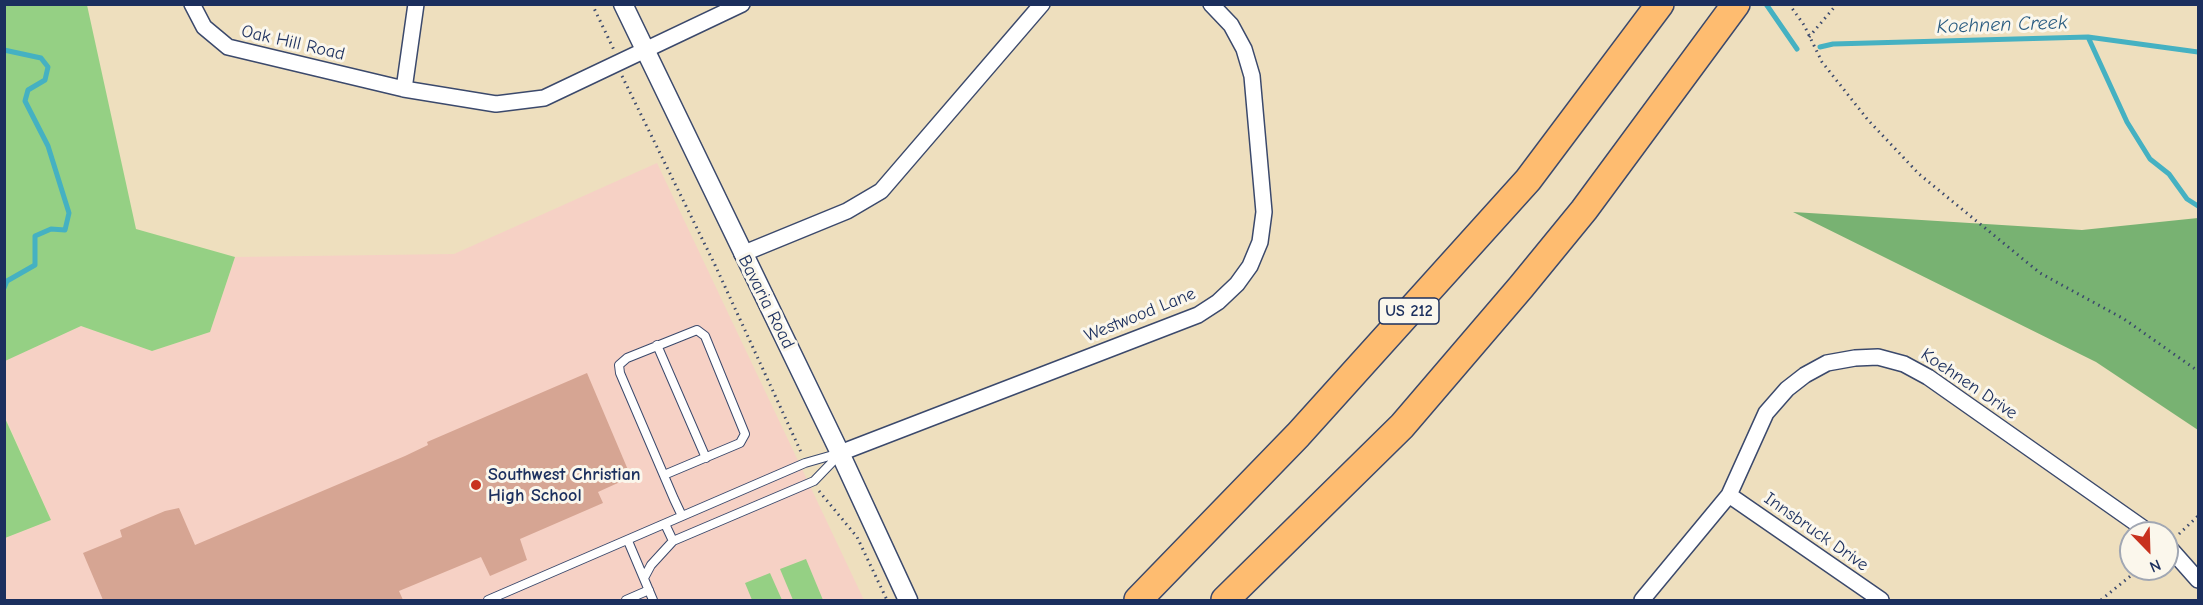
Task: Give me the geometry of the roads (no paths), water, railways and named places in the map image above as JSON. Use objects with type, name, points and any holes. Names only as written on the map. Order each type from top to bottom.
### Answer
[{"type":"highway","name":"US 212","points":[[1138,600],[1298,435],[1528,180],[1660,4]]},
{"type":"highway","points":[[1225,600],[1402,426],[1584,210],[1729,15]]},
{"type":"street","name":"Oak Hill Road","points":[[192,4],[204,27],[228,47],[404,89],[496,104],[544,98],[565,90],[742,4]]},
{"type":"street","points":[[404,89],[416,4]]},
{"type":"street","name":"Bavaria Road","points":[[623,4],[840,453],[908,600]]},
{"type":"street","points":[[742,254],[847,211],[881,191],[1042,4]]},
{"type":"street","name":"Westwood Lane","points":[[840,453],[1198,315],[1218,302],[1237,284],[1250,266],[1260,242],[1264,212],[1253,87],[1244,50],[1231,25],[1212,4]]},
{"type":"street","name":"Koehnen Drive","points":[[1642,600],[1729,495],[1766,413],[1787,389],[1805,375],[1827,363],[1878,357],[1904,364],[1928,377],[2133,521]]},
{"type":"street","name":"Innsbruck Drive","points":[[1729,495],[1881,600]]},
{"type":"street","points":[[2179,558],[2199,580]]},
{"type":"lane","points":[[664,475],[740,443],[746,434],[702,332],[693,330],[627,358],[619,365],[664,475],[682,516]]},
{"type":"lane","points":[[657,345],[706,458]]},
{"type":"lane","points":[[488,600],[805,462],[840,453]]},
{"type":"lane","points":[[644,578],[657,557],[673,541],[814,481],[840,453]]},
{"type":"lane","points":[[665,524],[673,541]]},
{"type":"lane","points":[[628,541],[653,600]]},
{"type":"lane","points":[[626,600],[649,590]]},
{"type":"waterway","name":"Koehnen Creek","points":[[1766,4],[1797,49]]},
{"type":"waterway","name":"Koehnen Creek","points":[[2088,37],[2127,122],[2150,159],[2169,174],[2187,199],[2198,206]]},
{"type":"waterway","name":"Koehnen Creek","points":[[1820,47],[1833,44],[2088,37],[2198,52]]},
{"type":"waterway","name":"Koehnen Creek","points":[[4,50],[41,58],[48,67],[45,80],[28,90],[25,101],[48,146],[69,213],[65,230],[51,229],[35,236],[35,265],[7,281],[4,288]]},
{"type":"place","name":"Southwest Christian High School","points":[[476,485]]}]
